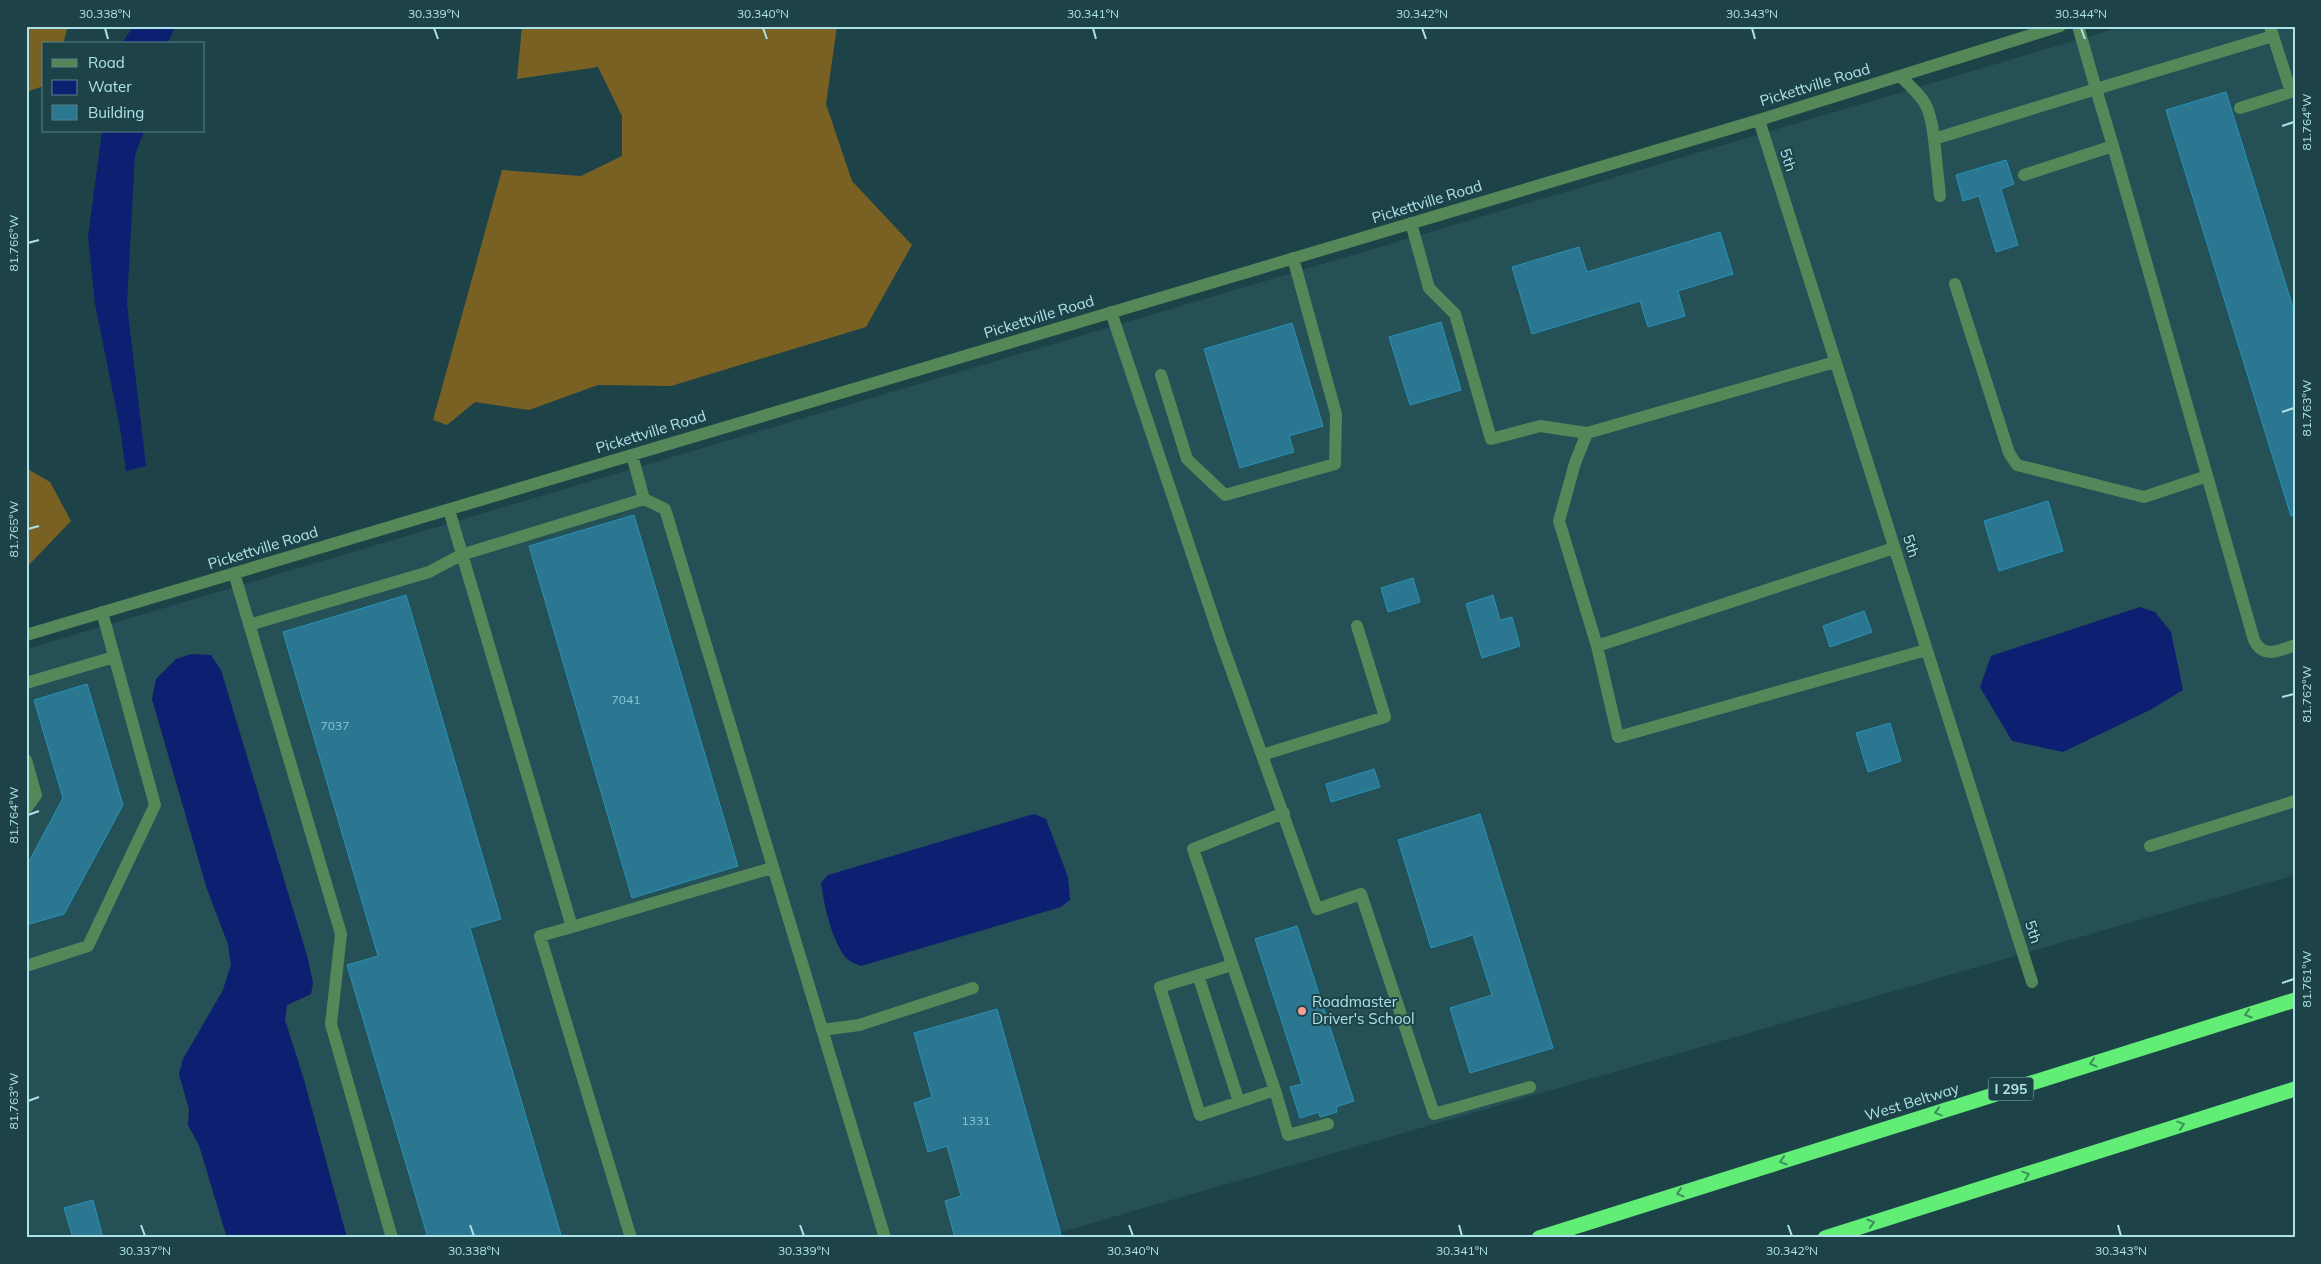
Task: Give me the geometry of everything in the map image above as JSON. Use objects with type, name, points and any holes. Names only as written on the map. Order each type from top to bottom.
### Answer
[{"type":"highway","name":"West Beltway","points":[[1539,1238],[2295,1000]]},
{"type":"highway","points":[[1825,1238],[2295,1089]]},
{"type":"street","name":"Pickettville Road","points":[[26,635],[1759,120],[2060,26]]},
{"type":"street","points":[[2078,26],[2258,648],[2265,652],[2295,646]]},
{"type":"street","points":[[1934,139],[2096,89],[2272,31],[2293,98],[2240,108]]},
{"type":"street","points":[[1900,76],[1922,97],[1931,115],[1940,196]]},
{"type":"street","name":"5th","points":[[1759,120],[2032,982]]},
{"type":"street","points":[[2024,175],[2113,146]]},
{"type":"street","points":[[1412,223],[1429,288],[1455,314],[1491,439],[1540,426],[1587,434],[1836,362]]},
{"type":"street","points":[[1161,375],[1187,459],[1225,495],[1335,464],[1336,414],[1293,258]]},
{"type":"street","points":[[1955,284],[2009,453],[2017,465],[2144,497],[2207,476]]},
{"type":"street","points":[[1111,312],[1220,638],[1317,909],[1360,894],[1434,1114],[1530,1087]]},
{"type":"street","points":[[1587,434],[1575,463],[1559,521],[1597,646],[1618,737],[1926,650]]},
{"type":"street","points":[[632,455],[644,499]]},
{"type":"street","points":[[249,626],[429,572],[462,555],[644,499],[665,509],[885,1238]]},
{"type":"street","points":[[449,510],[572,927]]},
{"type":"street","points":[[1597,646],[1894,548]]},
{"type":"street","points":[[234,573],[341,934],[331,1024],[392,1238]]},
{"type":"street","points":[[26,966],[88,946],[155,805],[102,612]]},
{"type":"street","points":[[1262,754],[1385,717],[1357,626]]},
{"type":"street","points":[[26,683],[114,657]]},
{"type":"street","points":[[26,760],[36,795],[26,809]]},
{"type":"street","points":[[2150,846],[2295,801]]},
{"type":"street","points":[[1284,813],[1193,849],[1275,1090],[1288,1135],[1328,1124]]},
{"type":"street","points":[[631,1238],[540,936],[772,868]]},
{"type":"street","points":[[1232,965],[1160,987],[1200,1115],[1275,1090]]},
{"type":"street","points":[[1198,974],[1239,1102]]},
{"type":"street","points":[[822,1030],[859,1025],[973,988]]},
{"type":"shaded area","points":[[26,26],[70,26],[67,29],[64,42],[42,42],[42,87],[26,92]]},
{"type":"shaded area","points":[[522,26],[837,26],[826,104],[852,181],[912,245],[866,327],[671,386],[598,385],[529,410],[475,402],[447,425],[433,420],[502,170],[581,176],[622,156],[622,116],[598,67],[517,79]]},
{"type":"shaded area","points":[[2124,26],[2295,26],[2295,875],[1040,1238],[347,1238],[304,1080],[285,1020],[287,1005],[311,994],[152,699],[207,889],[228,944],[231,965],[223,990],[179,1074],[189,1109],[188,1125],[199,1145],[227,1238],[26,1238],[26,649]]},
{"type":"shaded area","points":[[26,468],[50,482],[71,521],[26,568]]},
{"type":"water","points":[[134,26],[176,26],[168,42],[122,42]]},
{"type":"water","points":[[102,132],[144,132],[135,155],[127,304],[146,466],[126,471],[120,428],[95,304],[88,237]]},
{"type":"water","points":[[2140,607],[2155,612],[2171,632],[2183,690],[2152,709],[2063,752],[2012,741],[1980,687],[1991,656]]},
{"type":"water","points":[[191,654],[211,655],[221,670],[308,959],[313,983],[311,994],[287,1005],[285,1020],[304,1080],[347,1238],[227,1238],[199,1145],[188,1125],[189,1109],[179,1074],[183,1059],[223,990],[231,965],[228,944],[207,889],[152,699],[156,679],[176,659]]},
{"type":"water","points":[[1034,814],[1046,819],[1068,877],[1070,900],[1061,907],[861,966],[847,959],[837,943],[824,902],[821,883],[828,875]]},
{"type":"building","points":[[2226,92],[2295,314],[2295,515],[2291,516],[2166,110]]},
{"type":"building","points":[[2006,160],[2014,184],[2001,189],[2018,245],[1996,252],[1979,196],[1963,201],[1956,175]]},
{"type":"building","points":[[1720,232],[1733,274],[1678,291],[1685,316],[1648,327],[1640,301],[1532,334],[1512,267],[1579,247],[1587,272]]},
{"type":"building","points":[[1441,322],[1461,390],[1410,405],[1389,337]]},
{"type":"building","points":[[1292,323],[1323,426],[1289,436],[1294,452],[1240,468],[1204,349]]},
{"type":"building","points":[[2048,501],[2063,551],[1999,571],[1984,521]]},
{"type":"building","points":[[634,515],[738,866],[632,898],[529,546]]},
{"type":"building","points":[[1413,578],[1420,602],[1388,612],[1381,588]]},
{"type":"building","points":[[406,595],[501,919],[470,928],[562,1238],[428,1238],[347,965],[378,956],[283,632]]},
{"type":"building","points":[[1493,595],[1500,620],[1512,617],[1520,646],[1482,658],[1466,604]]},
{"type":"building","points":[[1864,611],[1872,632],[1830,647],[1823,626]]},
{"type":"building","points":[[87,684],[123,805],[64,914],[26,925],[26,867],[63,798],[34,700]]},
{"type":"building","points":[[1890,723],[1901,761],[1868,772],[1856,733]]},
{"type":"building","points":[[1374,769],[1380,787],[1331,802],[1326,784]]},
{"type":"building","points":[[1480,814],[1553,1048],[1470,1073],[1450,1008],[1492,995],[1473,935],[1431,948],[1398,840]]},
{"type":"building","name":"Roadmaster Driver's School","points":[[1297,926],[1354,1101],[1336,1107],[1337,1112],[1320,1117],[1319,1112],[1300,1118],[1290,1087],[1302,1084],[1255,939]]},
{"type":"building","points":[[997,1009],[1062,1238],[955,1238],[945,1201],[961,1196],[947,1146],[928,1152],[914,1103],[932,1097],[914,1033]]},
{"type":"building","points":[[93,1200],[103,1238],[73,1238],[64,1208]]},
{"type":"place","name":"Roadmaster Driver's School","points":[[1302,1011]]}]
